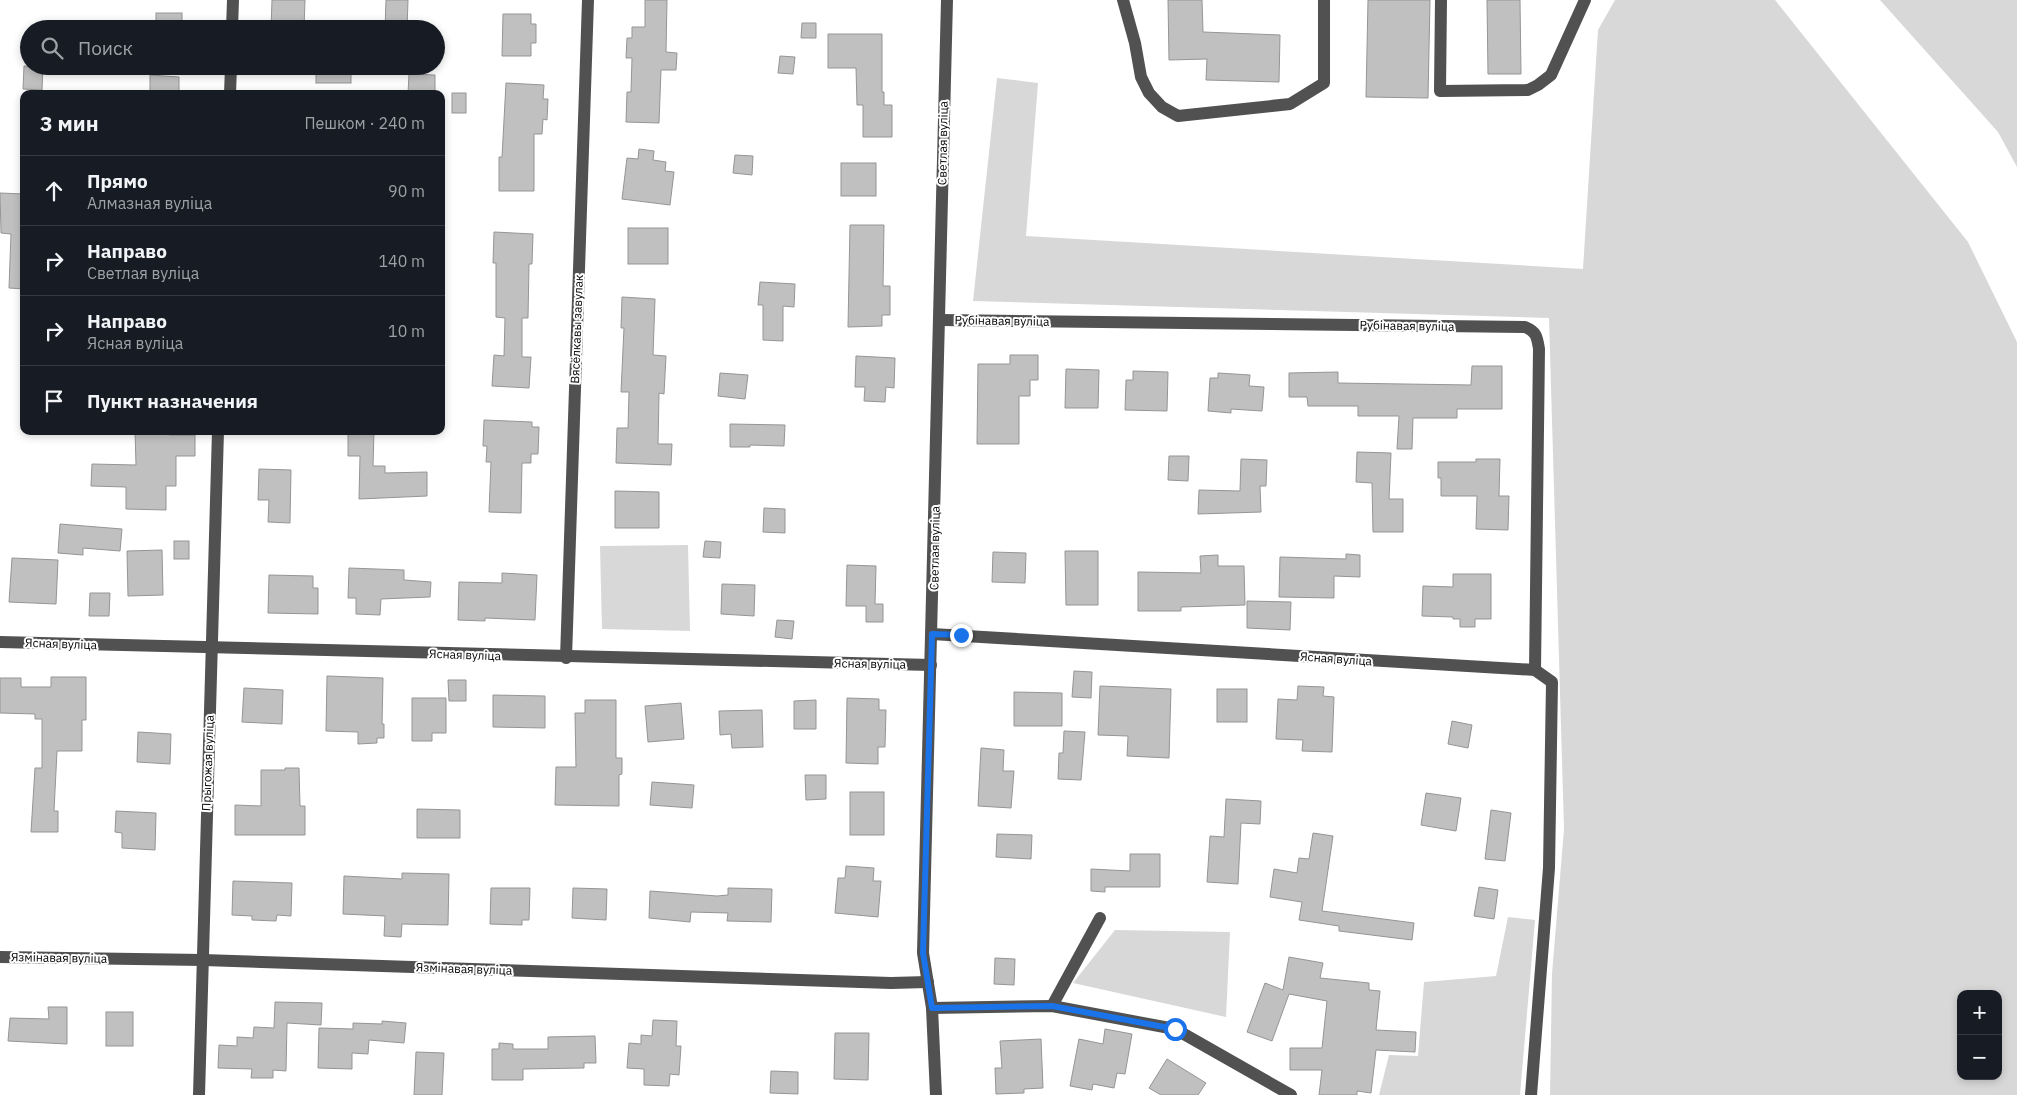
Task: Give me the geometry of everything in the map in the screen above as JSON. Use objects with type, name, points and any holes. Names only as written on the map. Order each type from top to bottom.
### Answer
[{"type":"street","points":[[232,20],[233,0]]},
{"type":"street","name":"Вясёлкавы завулак","points":[[566,658],[588,0]]},
{"type":"street","name":"Светлая вуліца","points":[[936,1095],[932,1008],[923,953],[947,0]]},
{"type":"street","points":[[1123,0],[1135,43],[1140,78],[1149,93],[1162,107],[1178,116],[1290,104],[1324,83],[1324,0]]},
{"type":"street","points":[[1441,0],[1440,91],[1528,90],[1538,86],[1551,75],[1585,0]]},
{"type":"street","points":[[230,90],[231,75]]},
{"type":"street","name":"Рубінавая вуліца","points":[[940,320],[1526,327],[1533,330],[1537,335],[1539,349],[1535,670]]},
{"type":"street","name":"Прыгожая вуліца","points":[[199,1095],[218,435]]},
{"type":"street","name":"Ясная вуліца","points":[[932,634],[1535,670]]},
{"type":"street","name":"Ясная вуліца","points":[[0,642],[566,658],[931,665]]},
{"type":"street","points":[[1531,1095],[1549,868],[1552,682],[1535,670]]},
{"type":"street","points":[[1052,1006],[1100,918]]},
{"type":"street","name":"Язмінавая вуліца","points":[[0,957],[203,960],[891,983],[928,982]]},
{"type":"street","points":[[932,1008],[1052,1006],[1175,1029],[1291,1095]]},
{"type":"shaded area","points":[[1615,0],[1775,0],[1968,242],[2017,342],[2017,1095],[1550,1095],[1552,974],[1564,829],[1549,318],[973,301],[997,78],[1038,83],[1026,236],[1583,269],[1598,30]]},
{"type":"shaded area","points":[[1880,0],[2017,0],[2017,167],[1998,132]]},
{"type":"shaded area","points":[[688,545],[690,631],[602,629],[600,546]]},
{"type":"shaded area","points":[[1508,917],[1535,920],[1520,1095],[1379,1095],[1389,1055],[1418,1056],[1424,982],[1496,976]]},
{"type":"shaded area","points":[[1115,930],[1230,932],[1226,1017],[1073,983]]},
{"type":"building","points":[[272,0],[305,0],[304,20],[271,20]]},
{"type":"building","points":[[386,0],[408,0],[407,20],[385,20]]},
{"type":"building","points":[[645,0],[667,0],[666,52],[677,53],[676,70],[661,70],[659,123],[626,122],[627,92],[631,92],[632,58],[626,58],[627,38],[632,38],[632,27],[645,27]]},
{"type":"building","points":[[1168,0],[1202,0],[1203,32],[1280,35],[1279,82],[1206,80],[1207,59],[1169,60]]},
{"type":"building","points":[[1368,0],[1430,0],[1428,98],[1366,97]]},
{"type":"building","points":[[1487,0],[1520,0],[1521,74],[1488,74]]},
{"type":"building","points":[[156,13],[182,13],[182,20],[156,20]]},
{"type":"building","points":[[503,14],[531,14],[531,24],[536,24],[536,43],[531,43],[531,56],[502,56]]},
{"type":"building","points":[[802,23],[816,23],[816,38],[801,38]]},
{"type":"building","points":[[828,34],[882,34],[882,92],[884,92],[884,105],[892,105],[892,137],[863,137],[863,105],[857,105],[856,68],[828,68]]},
{"type":"building","points":[[780,56],[795,57],[793,74],[778,73]]},
{"type":"building","points":[[24,75],[43,75],[42,90],[23,89]]},
{"type":"building","points":[[150,75],[179,77],[179,90],[150,90]]},
{"type":"building","points":[[316,75],[351,75],[351,83],[316,83]]},
{"type":"building","points":[[409,75],[435,75],[435,90],[408,90]]},
{"type":"building","points":[[506,83],[544,85],[543,99],[548,99],[547,120],[543,119],[542,134],[534,134],[534,191],[499,191],[499,157],[502,157]]},
{"type":"building","points":[[452,93],[466,93],[466,113],[452,113]]},
{"type":"building","points":[[639,149],[654,151],[653,160],[666,162],[665,171],[674,172],[670,205],[622,199],[627,158],[638,159]]},
{"type":"building","points":[[735,155],[753,156],[752,175],[733,173]]},
{"type":"building","points":[[841,163],[876,163],[876,196],[841,196]]},
{"type":"building","points":[[0,193],[20,194],[20,289],[9,288],[11,234],[1,233]]},
{"type":"building","points":[[850,225],[884,225],[883,286],[890,286],[890,315],[882,315],[882,326],[848,327]]},
{"type":"building","points":[[628,228],[668,228],[668,264],[628,264]]},
{"type":"building","points":[[494,232],[533,234],[532,264],[529,264],[528,318],[522,318],[522,357],[531,357],[529,388],[492,386],[494,355],[504,356],[505,318],[496,317],[496,263],[493,263]]},
{"type":"building","points":[[760,282],[795,284],[794,307],[783,306],[783,341],[763,340],[763,305],[758,305]]},
{"type":"building","points":[[622,297],[655,299],[653,355],[666,356],[664,394],[659,393],[658,444],[672,444],[671,465],[616,463],[617,428],[628,428],[629,392],[621,392],[624,328],[621,328]]},
{"type":"building","points":[[1010,355],[1038,355],[1038,380],[1030,380],[1030,396],[1019,396],[1019,444],[977,444],[978,364],[1010,364]]},
{"type":"building","points":[[856,356],[895,358],[894,388],[886,387],[885,402],[864,401],[865,387],[855,387]]},
{"type":"building","points":[[1472,366],[1502,366],[1502,409],[1457,409],[1457,418],[1413,418],[1412,449],[1397,449],[1399,416],[1358,416],[1358,406],[1308,406],[1307,397],[1289,397],[1289,373],[1338,372],[1338,383],[1471,385]]},
{"type":"building","points":[[1066,369],[1099,370],[1098,408],[1065,408]]},
{"type":"building","points":[[1133,371],[1168,372],[1167,411],[1125,410],[1126,380],[1133,380]]},
{"type":"building","points":[[720,373],[748,375],[745,399],[718,396]]},
{"type":"building","points":[[1218,373],[1250,375],[1249,386],[1264,387],[1262,411],[1231,409],[1231,413],[1208,411],[1210,378],[1218,378]]},
{"type":"building","points":[[484,420],[532,422],[532,427],[539,427],[538,454],[531,454],[531,463],[522,463],[521,513],[489,512],[491,462],[486,462],[487,446],[483,446]]},
{"type":"building","points":[[730,424],[785,425],[784,446],[750,445],[750,447],[730,447]]},
{"type":"building","points":[[135,435],[195,435],[195,456],[176,456],[176,486],[166,486],[166,510],[126,509],[126,487],[91,486],[92,464],[136,465]]},
{"type":"building","points":[[348,435],[374,435],[373,466],[385,466],[385,473],[427,472],[427,496],[359,499],[360,456],[348,456]]},
{"type":"building","points":[[1357,452],[1391,453],[1389,499],[1403,499],[1403,532],[1373,532],[1372,483],[1356,482]]},
{"type":"building","points":[[1169,456],[1189,456],[1188,481],[1168,480]]},
{"type":"building","points":[[1241,459],[1267,460],[1266,486],[1260,486],[1261,512],[1198,514],[1199,490],[1240,491]]},
{"type":"building","points":[[1476,459],[1500,459],[1499,496],[1509,496],[1508,530],[1476,529],[1477,496],[1441,496],[1441,478],[1438,478],[1438,462],[1476,462]]},
{"type":"building","points":[[259,469],[291,470],[290,523],[268,522],[269,500],[258,500]]},
{"type":"building","points":[[615,491],[659,492],[659,528],[615,528]]},
{"type":"building","points":[[764,508],[785,509],[785,533],[763,532]]},
{"type":"building","points":[[60,524],[122,529],[120,551],[83,548],[83,555],[58,553]]},
{"type":"building","points":[[174,541],[189,541],[189,559],[174,559]]},
{"type":"building","points":[[705,541],[721,542],[720,558],[703,557]]},
{"type":"building","points":[[162,550],[163,595],[128,596],[127,551]]},
{"type":"building","points":[[1065,551],[1098,551],[1098,605],[1066,605]]},
{"type":"building","points":[[993,552],[1026,553],[1025,583],[992,582]]},
{"type":"building","points":[[1346,554],[1360,555],[1360,577],[1334,576],[1334,598],[1279,597],[1280,557],[1346,559]]},
{"type":"building","points":[[1218,555],[1218,566],[1244,566],[1245,605],[1181,607],[1181,611],[1138,611],[1138,572],[1201,573],[1200,556]]},
{"type":"building","points":[[12,558],[58,560],[56,604],[9,602]]},
{"type":"building","points":[[847,565],[876,566],[875,604],[883,604],[883,622],[866,622],[866,606],[846,606]]},
{"type":"building","points":[[349,568],[404,570],[404,580],[431,582],[430,597],[381,599],[380,615],[356,614],[356,598],[348,598]]},
{"type":"building","points":[[502,573],[537,575],[535,620],[485,618],[485,621],[458,620],[459,582],[502,583]]},
{"type":"building","points":[[1453,574],[1491,574],[1491,619],[1475,619],[1475,627],[1460,627],[1460,619],[1422,616],[1423,586],[1453,587]]},
{"type":"building","points":[[269,575],[313,576],[313,588],[318,588],[318,614],[268,613]]},
{"type":"building","points":[[722,584],[755,585],[754,616],[721,614]]},
{"type":"building","points":[[90,593],[110,593],[109,616],[89,616]]},
{"type":"building","points":[[1247,601],[1291,602],[1290,630],[1247,628]]},
{"type":"building","points":[[777,620],[794,621],[792,639],[775,637]]},
{"type":"building","points":[[1074,671],[1092,672],[1091,698],[1072,697]]},
{"type":"building","points":[[327,676],[383,678],[382,724],[384,724],[384,738],[377,738],[377,743],[358,744],[358,732],[326,731]]},
{"type":"building","points":[[51,677],[86,677],[86,720],[82,720],[82,751],[57,751],[54,811],[58,811],[58,832],[31,832],[35,768],[42,768],[42,719],[35,719],[35,714],[0,713],[0,678],[21,678],[21,687],[51,687]]},
{"type":"building","points":[[448,680],[466,680],[466,701],[449,701]]},
{"type":"building","points":[[1100,686],[1171,689],[1169,758],[1127,756],[1128,736],[1098,735]]},
{"type":"building","points":[[1298,686],[1324,687],[1323,696],[1334,697],[1332,752],[1302,751],[1303,740],[1276,739],[1278,699],[1297,700]]},
{"type":"building","points":[[244,688],[283,690],[282,724],[242,722]]},
{"type":"building","points":[[1217,689],[1247,689],[1247,722],[1217,722]]},
{"type":"building","points":[[1014,692],[1062,693],[1062,726],[1014,726]]},
{"type":"building","points":[[493,695],[545,696],[545,728],[493,727]]},
{"type":"building","points":[[412,698],[446,698],[446,733],[432,733],[432,741],[412,741]]},
{"type":"building","points":[[847,698],[879,699],[879,710],[886,710],[885,747],[878,747],[878,764],[846,763]]},
{"type":"building","points":[[585,700],[616,700],[616,758],[622,758],[622,774],[619,775],[619,806],[555,805],[556,767],[576,767],[575,713],[585,713]]},
{"type":"building","points":[[816,700],[816,729],[794,729],[794,701]]},
{"type":"building","points":[[681,703],[684,739],[648,742],[645,706]]},
{"type":"building","points":[[762,710],[763,747],[732,748],[731,734],[720,735],[719,711]]},
{"type":"building","points":[[1452,721],[1472,725],[1468,748],[1448,744]]},
{"type":"building","points":[[1064,731],[1085,732],[1081,780],[1058,779],[1059,753],[1063,753]]},
{"type":"building","points":[[138,732],[171,734],[170,764],[137,762]]},
{"type":"building","points":[[981,748],[1004,750],[1003,771],[1014,771],[1011,808],[978,806]]},
{"type":"building","points":[[285,768],[299,768],[300,806],[305,806],[305,835],[235,835],[235,805],[261,806],[261,770],[285,770]]},
{"type":"building","points":[[805,775],[826,775],[826,799],[806,800]]},
{"type":"building","points":[[652,782],[694,785],[692,808],[650,805]]},
{"type":"building","points":[[850,792],[884,792],[884,835],[850,835]]},
{"type":"building","points":[[1426,793],[1461,798],[1456,831],[1421,825]]},
{"type":"building","points":[[1226,799],[1261,801],[1260,824],[1241,823],[1238,884],[1207,882],[1210,836],[1224,837]]},
{"type":"building","points":[[417,809],[460,810],[460,838],[417,838]]},
{"type":"building","points":[[1491,810],[1511,813],[1505,861],[1485,859]]},
{"type":"building","points":[[116,811],[156,813],[155,850],[122,848],[122,833],[115,832]]},
{"type":"building","points":[[1313,833],[1333,836],[1322,911],[1414,923],[1412,940],[1339,931],[1339,926],[1299,920],[1302,902],[1270,897],[1274,869],[1297,873],[1299,858],[1309,859]]},
{"type":"building","points":[[997,834],[1032,835],[1031,859],[996,857]]},
{"type":"building","points":[[1130,854],[1160,854],[1160,887],[1105,887],[1105,892],[1091,891],[1091,869],[1130,871]]},
{"type":"building","points":[[846,866],[874,868],[873,881],[881,881],[878,917],[835,913],[838,878],[845,878]]},
{"type":"building","points":[[402,873],[449,874],[448,925],[402,924],[401,937],[384,936],[385,916],[343,914],[344,876],[402,879]]},
{"type":"building","points":[[233,881],[292,883],[291,916],[277,915],[276,921],[252,920],[252,916],[232,915]]},
{"type":"building","points":[[1479,887],[1498,890],[1494,919],[1474,916]]},
{"type":"building","points":[[491,888],[530,888],[529,920],[522,920],[522,925],[490,924]]},
{"type":"building","points":[[573,888],[607,889],[606,920],[572,918]]},
{"type":"building","points":[[728,888],[772,889],[771,922],[727,921],[728,913],[691,912],[690,922],[649,918],[650,891],[717,896],[728,895]]},
{"type":"building","points":[[1289,957],[1323,963],[1320,978],[1369,983],[1369,990],[1380,991],[1376,1030],[1416,1032],[1415,1052],[1376,1050],[1371,1093],[1357,1091],[1357,1095],[1319,1095],[1322,1070],[1290,1070],[1290,1048],[1322,1048],[1327,1001],[1289,994],[1272,1041],[1247,1032],[1265,983],[1283,990]]},
{"type":"building","points":[[995,958],[1015,959],[1014,985],[994,984]]},
{"type":"building","points":[[275,1002],[322,1003],[321,1025],[287,1023],[286,1071],[273,1070],[273,1078],[251,1078],[252,1069],[218,1068],[219,1045],[237,1046],[237,1037],[253,1038],[254,1027],[274,1028]]},
{"type":"building","points":[[48,1007],[67,1007],[67,1044],[8,1041],[10,1018],[49,1019]]},
{"type":"building","points":[[106,1012],[133,1012],[133,1046],[106,1046]]},
{"type":"building","points":[[653,1020],[677,1021],[676,1046],[681,1046],[679,1075],[670,1074],[669,1086],[644,1085],[644,1069],[627,1068],[629,1043],[641,1044],[641,1035],[652,1036]]},
{"type":"building","points":[[382,1021],[406,1023],[404,1043],[369,1040],[368,1054],[352,1053],[352,1069],[318,1068],[319,1028],[353,1029],[353,1023],[382,1024]]},
{"type":"building","points":[[1105,1029],[1132,1034],[1125,1074],[1117,1073],[1114,1088],[1093,1084],[1092,1090],[1070,1086],[1079,1039],[1103,1044]]},
{"type":"building","points":[[835,1033],[869,1033],[868,1080],[834,1079]]},
{"type":"building","points":[[595,1036],[596,1063],[584,1063],[584,1068],[523,1069],[523,1080],[492,1080],[492,1049],[499,1049],[499,1043],[513,1044],[513,1049],[548,1049],[548,1037]]},
{"type":"building","points":[[1041,1039],[1043,1088],[1024,1089],[1024,1093],[996,1094],[995,1068],[1002,1068],[1000,1041]]},
{"type":"building","points":[[416,1052],[444,1053],[442,1095],[414,1095]]},
{"type":"building","points":[[1167,1059],[1206,1083],[1198,1095],[1161,1095],[1149,1088]]},
{"type":"building","points":[[771,1071],[798,1072],[798,1094],[770,1093]]},
{"type":"route","points":[[961,635],[932,634],[923,953],[932,1008],[1052,1006],[1175,1029]]}]
